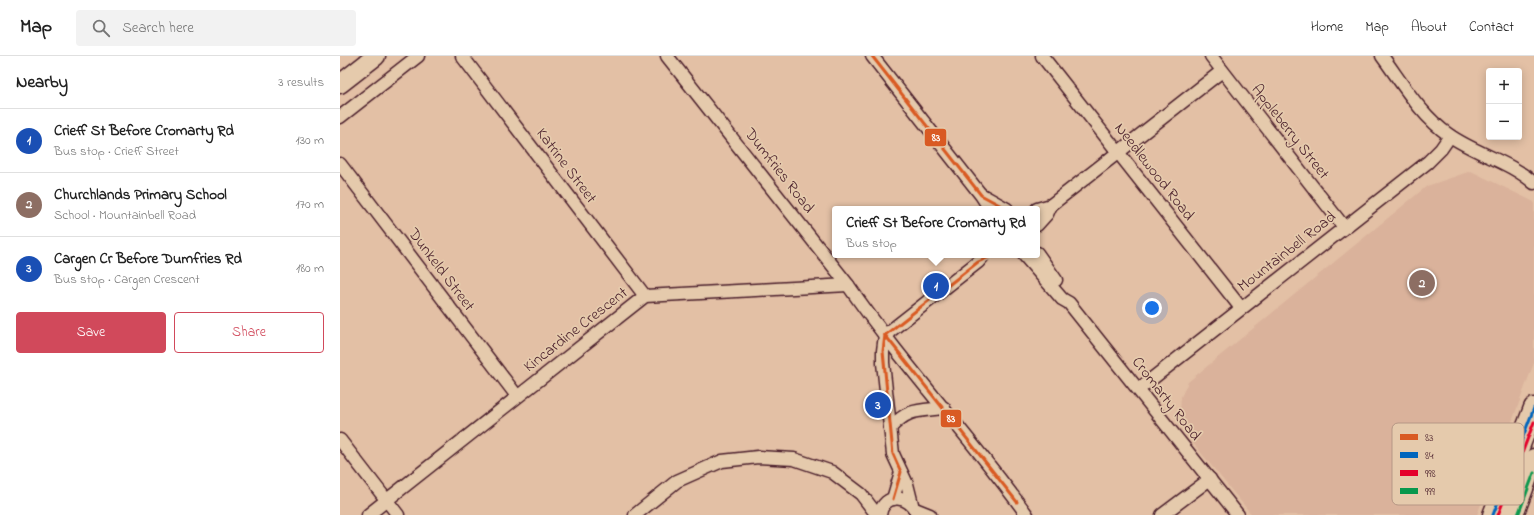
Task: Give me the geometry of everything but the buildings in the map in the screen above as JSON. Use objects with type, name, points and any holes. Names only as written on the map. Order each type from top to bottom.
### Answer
[{"type":"main road","points":[[340,84],[376,56]]},
{"type":"main road","points":[[1524,433],[1534,408]]},
{"type":"main road","points":[[1524,486],[1534,460]]},
{"type":"main road","points":[[1492,515],[1496,505]]},
{"type":"main road","points":[[1513,515],[1517,505]]},
{"type":"street","points":[[340,117],[418,56]]},
{"type":"street","name":"Katrine Street","points":[[462,56],[645,296]]},
{"type":"street","name":"Dumfries Road","points":[[667,56],[848,285],[885,336],[944,408],[1027,515]]},
{"type":"street","points":[[872,56],[988,206]]},
{"type":"street","name":"Needlewood Road","points":[[1042,56],[1241,308]]},
{"type":"street","name":"Appleberry Street","points":[[1211,56],[1344,227]]},
{"type":"street","points":[[1382,56],[1430,118],[1450,136],[1528,175],[1534,183]]},
{"type":"street","points":[[1040,208],[1051,205],[1222,71]]},
{"type":"street","name":"Mountainbell Road","points":[[1139,389],[1428,162],[1441,149],[1450,136]]},
{"type":"street","name":"Dunkeld Street","points":[[340,164],[517,396]]},
{"type":"street","points":[[981,195],[1001,206]]},
{"type":"street","points":[[1040,222],[1047,214],[1051,205]]},
{"type":"street","name":"Cromarty Road","points":[[1040,257],[1068,294],[1069,303]]},
{"type":"street","name":"Cromarty Road","points":[[1027,258],[1062,299],[1069,303],[1238,515]]},
{"type":"street","points":[[915,509],[907,484],[893,454],[883,352],[885,336],[981,259]]},
{"type":"street","name":"Kincardine Crescent","points":[[368,515],[645,296],[848,285]]},
{"type":"street","points":[[890,428],[900,417],[912,411],[944,408]]},
{"type":"street","points":[[340,440],[398,515]]},
{"type":"street","points":[[635,515],[677,481],[722,461],[758,457],[794,459],[832,472],[861,494],[878,515],[882,506],[890,501],[901,472]]},
{"type":"street","points":[[1162,515],[1210,479]]},
{"type":"street","points":[[861,494],[890,501],[903,499],[915,509],[930,515]]},
{"type":"street","points":[[1014,515],[1017,502]]},
{"type":"shaded area","points":[[1471,171],[1534,202],[1534,363],[1512,423],[1392,423],[1392,505],[1481,505],[1477,515],[1252,515],[1187,436],[1180,412],[1181,397],[1188,382],[1427,186]]},
{"type":"transit line","name":"83","points":[[872,56],[981,195],[1001,206]]},
{"type":"transit line","name":"83","points":[[885,335],[978,262],[987,258]]},
{"type":"transit line","name":"83","points":[[885,335],[1017,502]]},
{"type":"transit line","name":"83","points":[[885,335],[883,351],[893,454],[901,472],[893,499]]},
{"type":"transit line","name":"84","points":[[1524,434],[1534,408]]},
{"type":"transit line","name":"998","points":[[1524,448],[1534,422]]},
{"type":"transit line","name":"999","points":[[1524,499],[1534,473]]},
{"type":"transit line","name":"84","points":[[1493,515],[1497,505]]},
{"type":"transit line","name":"998","points":[[1498,515],[1502,505]]},
{"type":"transit line","name":"999","points":[[1518,515],[1522,505]]},
{"type":"place","name":"Churchlands Primary School","points":[[1422,283]]},
{"type":"place","name":"Crieff St Before Cromarty Rd","points":[[936,286]]},
{"type":"place","name":"Cargen Cr Before Dumfries Rd","points":[[878,405]]}]
